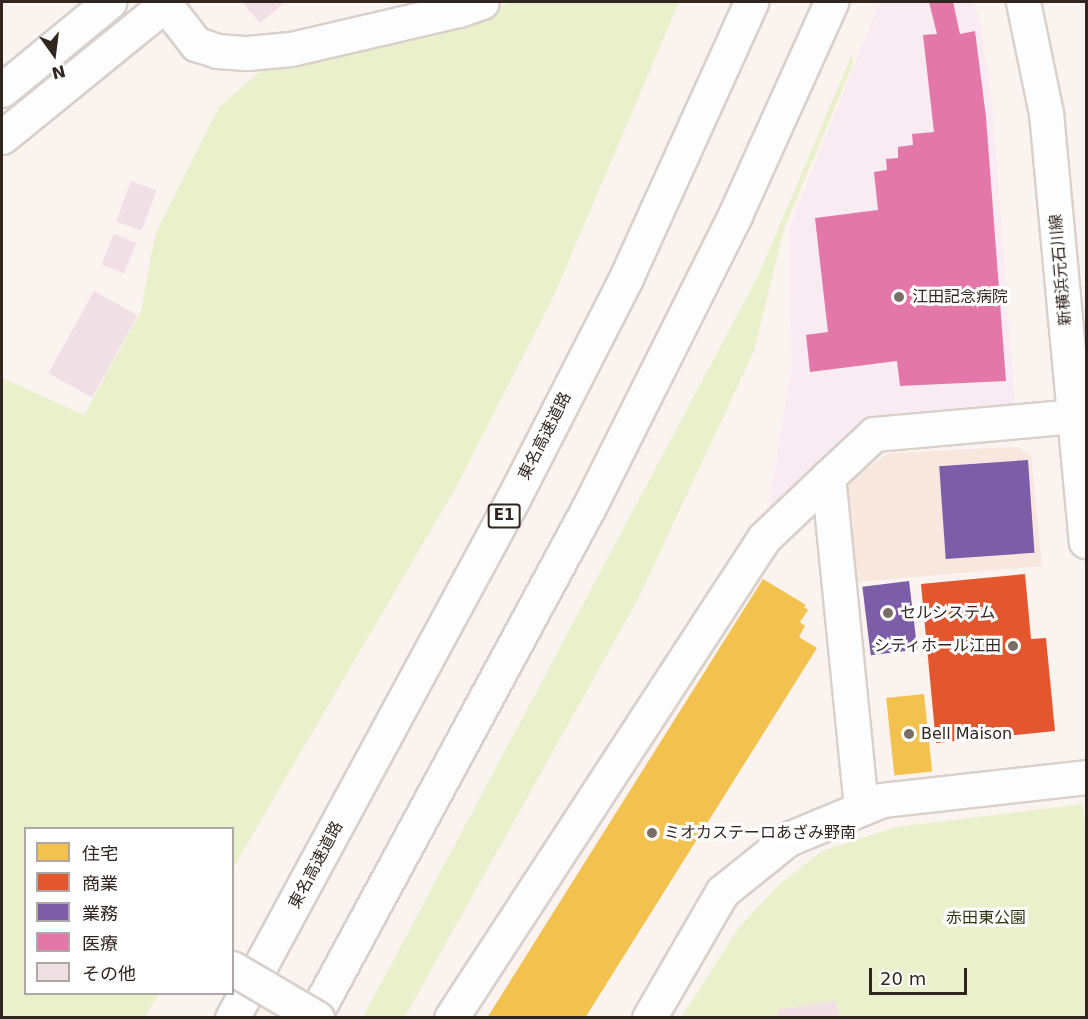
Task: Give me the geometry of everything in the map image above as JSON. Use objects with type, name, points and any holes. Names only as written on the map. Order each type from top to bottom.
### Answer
[{"type":"main road","points":[[2,137],[167,3],[196,44],[217,51],[248,53],[291,49],[459,10],[482,2]]},
{"type":"main road","name":"東名高速道路","points":[[232,1017],[513,499],[626,278],[751,2]]},
{"type":"main road","points":[[234,969],[315,1017],[589,507],[735,215],[831,2]]},
{"type":"main road","name":"新横浜元石川線","points":[[1023,2],[1046,113],[1086,541]]},
{"type":"main road","points":[[2,90],[99,10]]},
{"type":"main road","points":[[451,1017],[764,538],[874,434],[1074,416]]},
{"type":"main road","points":[[828,477],[861,807]]},
{"type":"main road","points":[[649,1017],[722,891],[788,839],[882,800],[1086,777]]},
{"type":"shaded area","name":"江田記念病院","points":[[880,2],[972,2],[979,19],[991,92],[1015,403],[866,416],[827,457],[768,512],[792,367],[789,228]]},
{"type":"shaded area","points":[[1017,447],[1031,455],[1042,566],[849,583],[839,503],[854,476],[889,453]]},
{"type":"green space","points":[[510,2],[679,2],[552,300],[455,489],[234,866],[234,827],[24,827],[24,995],[158,995],[145,1017],[2,1018],[2,378],[84,415],[141,311],[155,235],[219,107],[272,61],[487,15]]},
{"type":"green space","points":[[852,54],[853,64],[784,229],[754,351],[639,597],[405,1017],[363,1017],[759,274]]},
{"type":"green space","name":"赤田東公園","points":[[1083,804],[1086,839],[1086,1017],[681,1018],[739,927],[782,882],[822,851],[896,827]]},
{"type":"building: 住宅","name":"ミオカステーロあざみ野南","points":[[763,579],[806,605],[804,607],[808,610],[800,622],[805,626],[799,637],[817,648],[585,1018],[487,1018]]},
{"type":"building: 住宅","name":"Bell Maison","points":[[924,694],[932,772],[894,776],[886,698]]},
{"type":"building: 商業","points":[[1025,574],[1031,639],[1046,638],[1055,731],[936,743],[921,584]]},
{"type":"building: 業務","points":[[1028,460],[1034,553],[946,559],[939,466]]},
{"type":"building: 業務","points":[[909,581],[917,649],[871,655],[862,587]]},
{"type":"building: 医療","points":[[929,2],[953,2],[960,34],[975,31],[986,117],[1006,381],[900,386],[897,361],[810,372],[806,335],[828,332],[815,218],[878,210],[874,172],[887,170],[886,159],[898,158],[898,147],[913,145],[912,134],[934,132],[923,35],[937,34]]},
{"type":"building: その他","points":[[242,2],[281,2],[283,4],[260,23]]},
{"type":"building: その他","points":[[131,181],[156,190],[142,231],[116,221]]},
{"type":"building: その他","points":[[114,234],[136,243],[124,274],[102,265]]},
{"type":"building: その他","points":[[94,291],[138,315],[92,397],[48,373]]},
{"type":"building: その他","points":[[836,1001],[839,1018],[778,1018],[777,1010]]},
{"type":"place","name":"江田記念病院","points":[[899,297]]},
{"type":"place","name":"セルシステム","points":[[888,613]]},
{"type":"place","name":"シティホール江田","points":[[1013,646]]},
{"type":"place","name":"Bell Maison","points":[[909,734]]},
{"type":"place","name":"ミオカステーロあざみ野南","points":[[652,833]]}]
